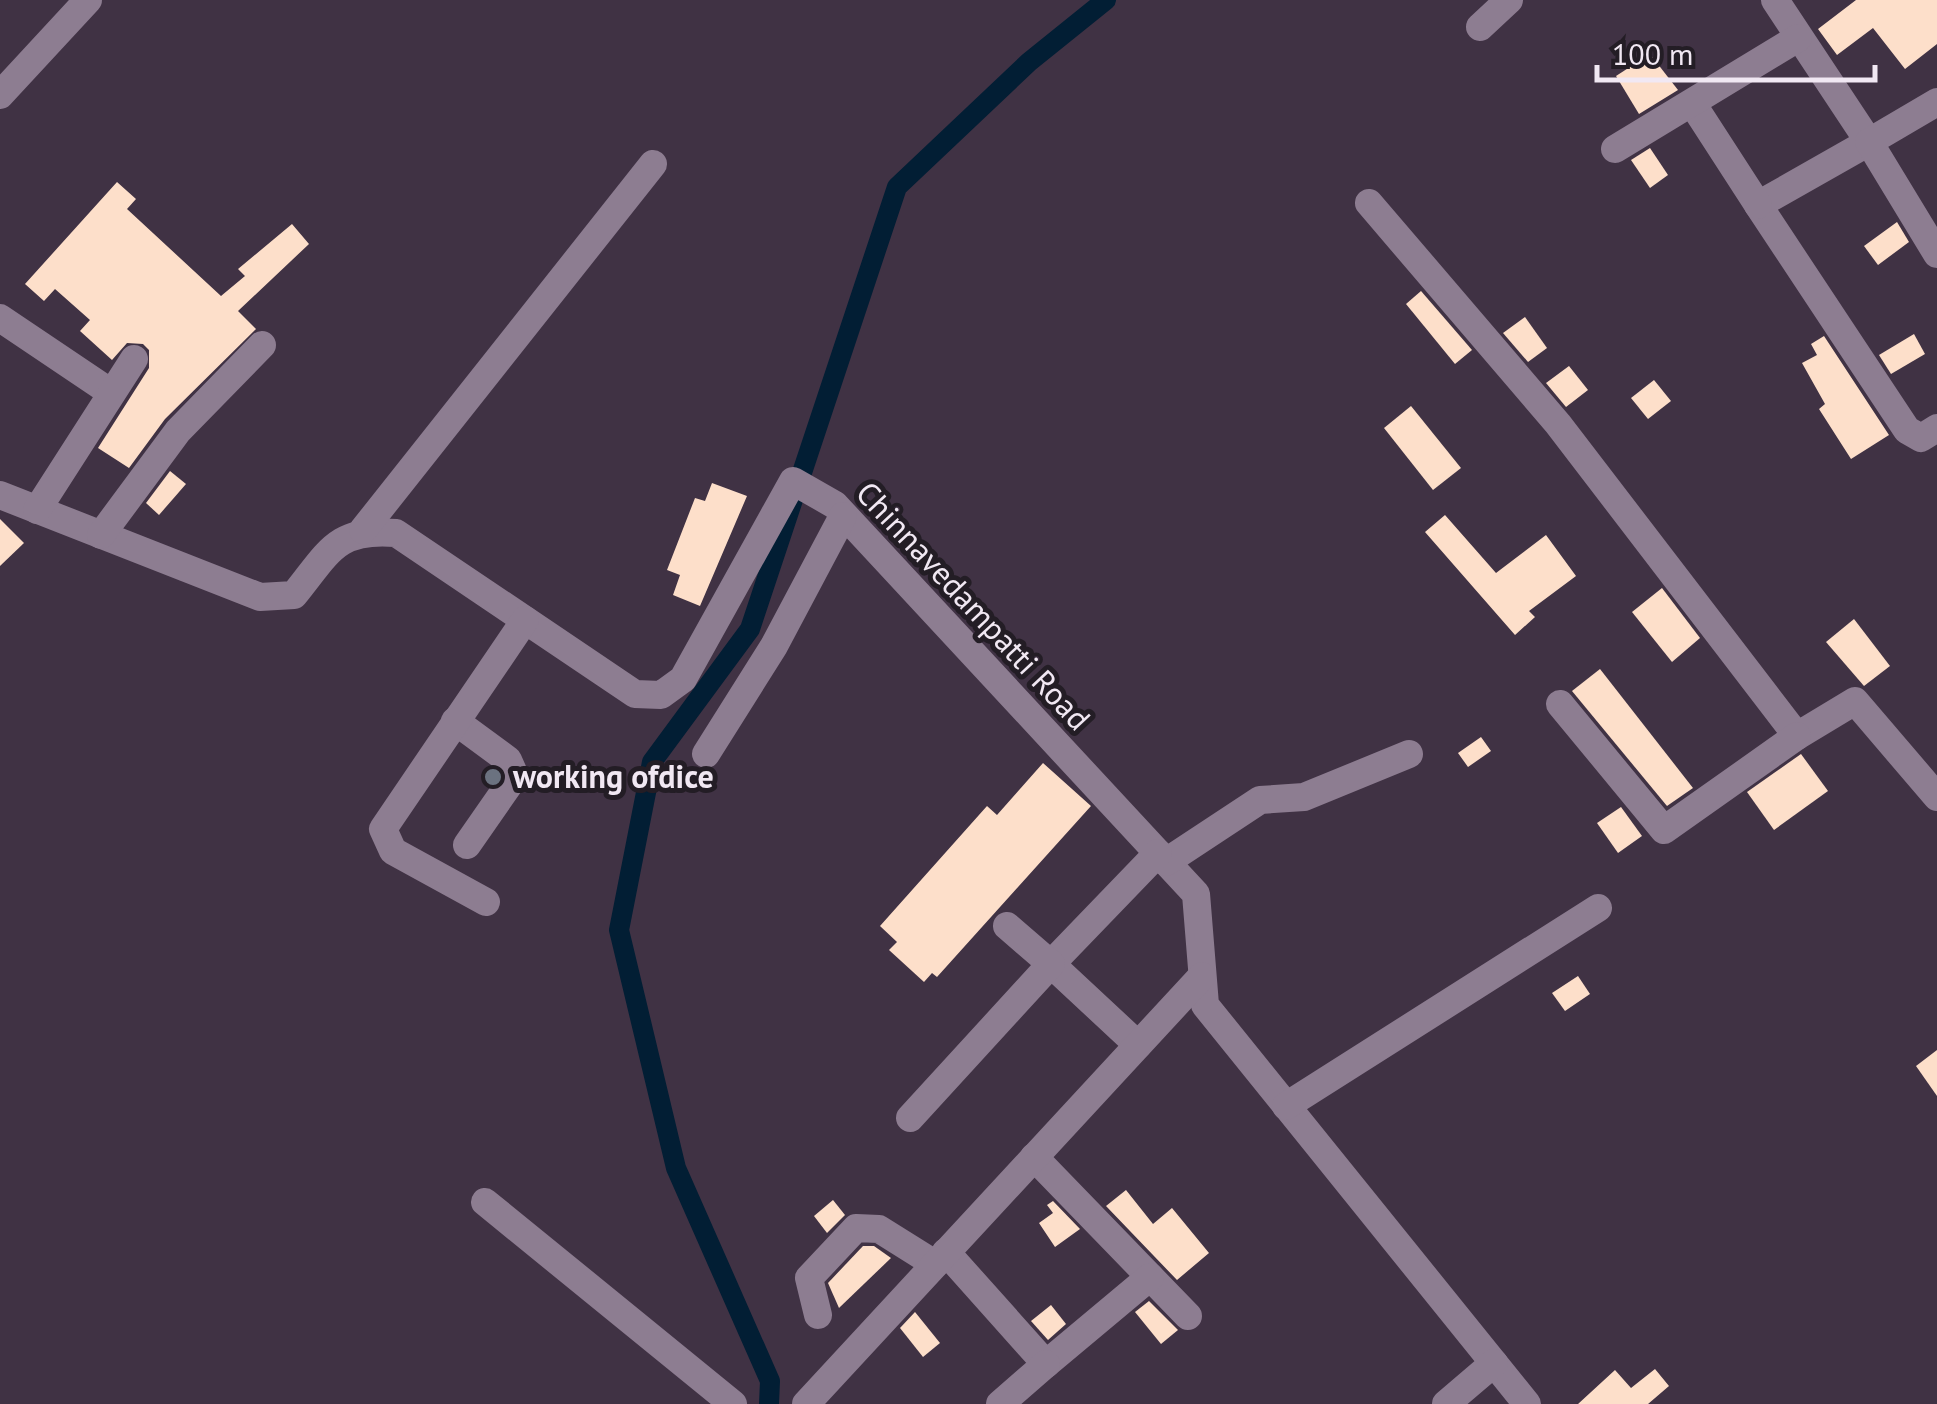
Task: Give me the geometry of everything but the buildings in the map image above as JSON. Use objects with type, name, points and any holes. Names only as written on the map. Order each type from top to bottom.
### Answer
[{"type":"street","points":[[0,95],[88,0]]},
{"type":"street","points":[[1480,27],[1508,0]]},
{"type":"street","points":[[1774,0],[1869,142],[1937,254]]},
{"type":"street","points":[[1615,149],[1798,38]]},
{"type":"street","points":[[1758,205],[1937,102]]},
{"type":"street","points":[[1692,103],[1907,430],[1921,438],[1937,428]]},
{"type":"street","points":[[0,496],[260,597],[294,595],[335,545],[363,530],[654,164]]},
{"type":"street","points":[[1368,203],[1558,424],[1797,736]]},
{"type":"street","points":[[4,330],[110,392]]},
{"type":"street","points":[[102,535],[178,432],[262,345]]},
{"type":"street","points":[[37,510],[134,359]]},
{"type":"street","name":"Chinnavedampatti Road","points":[[363,530],[396,533],[635,694],[661,695],[683,680],[793,481],[839,510],[1196,894],[1205,1005],[1527,1404]]},
{"type":"street","points":[[706,754],[774,646],[839,510]]},
{"type":"street","points":[[486,902],[393,850],[383,829],[525,620]]},
{"type":"street","points":[[1560,704],[1664,830],[1672,829],[1797,736],[1855,701],[1937,797]]},
{"type":"street","points":[[454,721],[508,760],[515,776],[466,846]]},
{"type":"street","points":[[910,1118],[1051,964],[1162,858],[1260,800],[1304,798],[1410,754]]},
{"type":"street","points":[[1286,1106],[1598,908]]},
{"type":"street","points":[[1008,926],[1138,1045]]},
{"type":"street","points":[[806,1404],[1202,976]]},
{"type":"street","points":[[1034,1157],[1188,1316]]},
{"type":"street","points":[[486,1202],[733,1404]]},
{"type":"street","points":[[818,1315],[808,1278],[856,1228],[879,1229],[941,1258],[1046,1364]]},
{"type":"street","points":[[1000,1404],[1150,1277]]},
{"type":"street","points":[[1446,1404],[1494,1364]]},
{"type":"waterway","points":[[769,1404],[770,1381],[676,1168],[619,930],[652,762],[750,629],[897,187],[1029,62],[1106,0]]},
{"type":"place","name":"working ofdice","points":[[493,777]]}]
